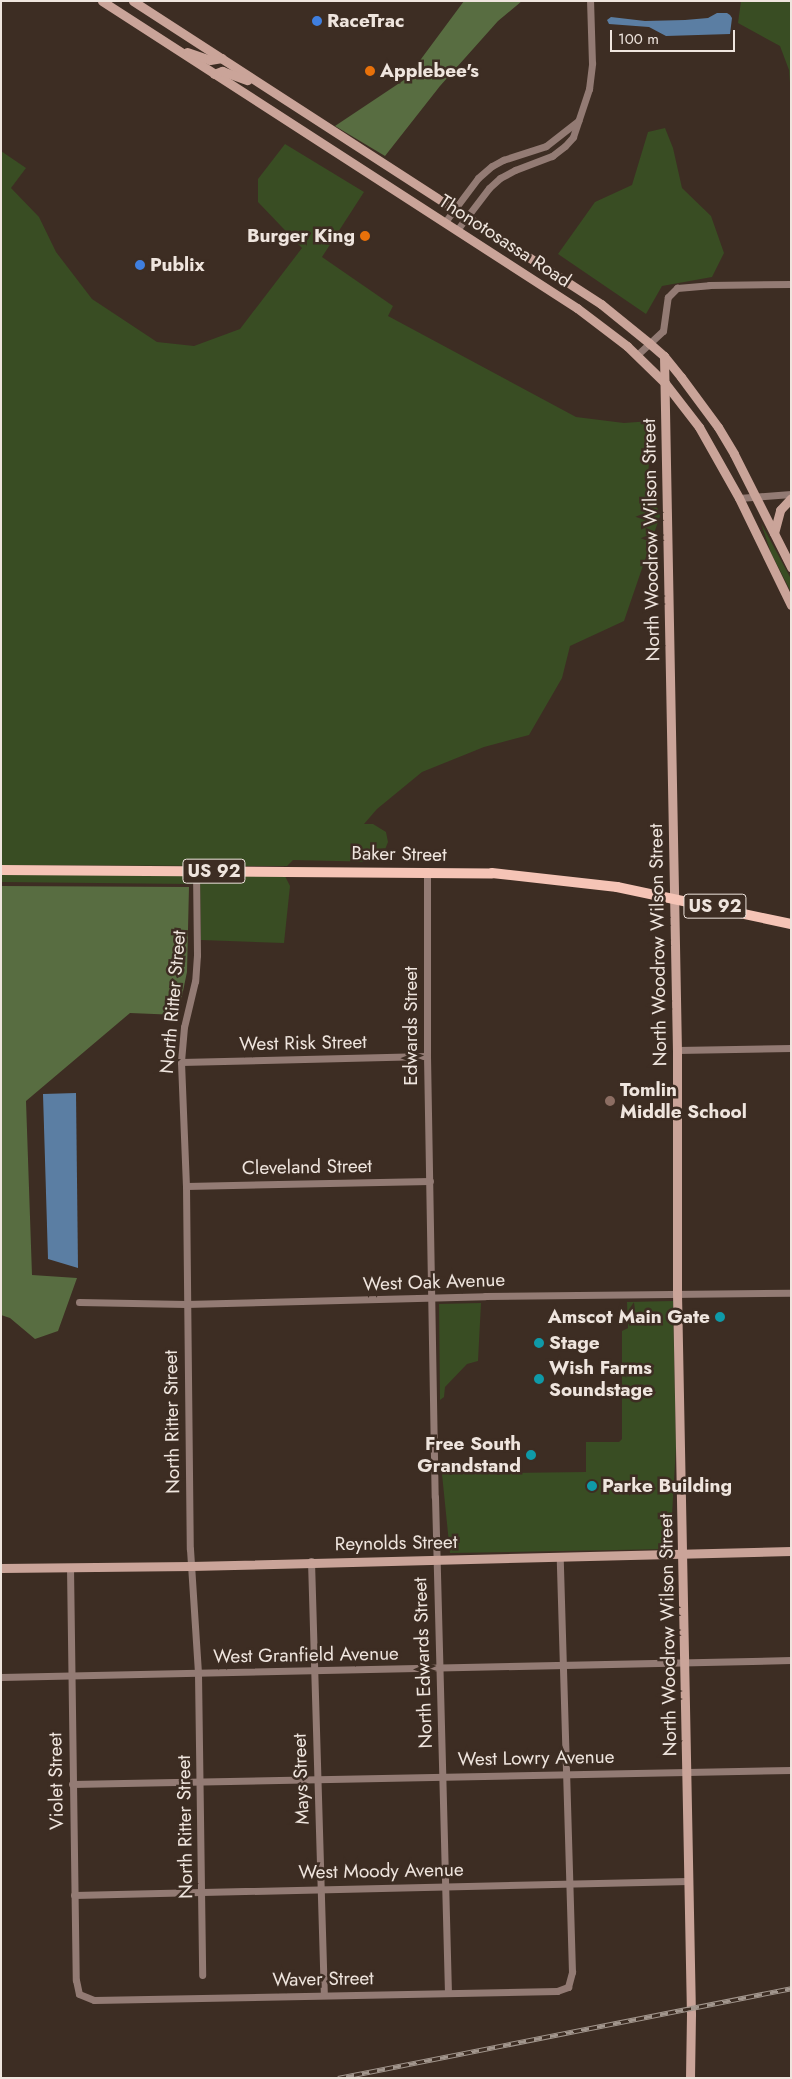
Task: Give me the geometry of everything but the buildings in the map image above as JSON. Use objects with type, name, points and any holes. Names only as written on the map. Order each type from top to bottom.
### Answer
[{"type":"main road","name":"Thonotosassa Road","points":[[102,1],[577,308],[637,355],[665,383],[699,427],[739,498],[791,605]]},
{"type":"main road","name":"Thonotosassa Road","points":[[133,1],[601,304],[649,343],[664,356],[701,401],[718,427],[756,496],[791,568]]},
{"type":"main road","points":[[171,45],[210,60],[222,58]]},
{"type":"main road","points":[[214,74],[222,71],[231,72],[277,94]]},
{"type":"main road","name":"North Woodrow Wilson Street","points":[[664,356],[677,1050],[677,1293],[686,1662],[691,2014],[690,2078]]},
{"type":"main road","points":[[774,534],[780,510],[791,498]]},
{"type":"main road","name":"Baker Street","points":[[1,870],[427,871],[551,878],[617,886],[791,924]]},
{"type":"main road","name":"Reynolds Street","points":[[1,1568],[191,1566],[436,1558],[791,1551]]},
{"type":"street","points":[[457,230],[489,188],[500,178],[515,170],[541,161],[565,146],[572,137],[589,89],[592,63],[590,1]]},
{"type":"street","points":[[445,222],[478,178],[492,166],[503,160],[536,149],[558,138],[578,120]]},
{"type":"street","points":[[536,149],[541,161]]},
{"type":"street","points":[[637,355],[663,331],[665,306],[672,292],[677,288],[709,285],[791,284]]},
{"type":"street","points":[[739,498],[791,494]]},
{"type":"street","name":"North Ritter Street","points":[[196,870],[197,955],[194,981],[184,1027],[181,1062],[186,1186],[186,1304],[191,1566],[198,1674],[202,1975]]},
{"type":"street","name":"Edwards Street","points":[[427,871],[427,1056],[430,1181]]},
{"type":"street","points":[[677,1050],[791,1048]]},
{"type":"street","name":"West Risk Street","points":[[181,1062],[427,1056]]},
{"type":"street","name":"Cleveland Street","points":[[186,1186],[430,1181]]},
{"type":"street","name":"North Edwards Street","points":[[430,1181],[436,1558],[448,1993]]},
{"type":"street","name":"West Oak Avenue","points":[[79,1302],[186,1304],[677,1293],[791,1293]]},
{"type":"street","points":[[560,1556],[569,1884]]},
{"type":"street","name":"Mays Street","points":[[312,1562],[324,1995]]},
{"type":"street","name":"Violet Street","points":[[70,1567],[74,1895],[76,1980],[79,1994]]},
{"type":"street","name":"West Granfield Avenue","points":[[1,1678],[791,1660]]},
{"type":"street","name":"West Lowry Avenue","points":[[72,1784],[200,1780],[791,1770]]},
{"type":"street","name":"West Moody Avenue","points":[[74,1895],[321,1888],[688,1882]]},
{"type":"street","name":"Waver Street","points":[[79,1994],[94,2000],[557,1991],[568,1987],[572,1972],[569,1884]]},
{"type":"green space","points":[[464,1],[522,1],[498,21],[440,86],[385,156],[335,126],[407,78]]},
{"type":"green space","points":[[741,1],[791,1],[791,96],[789,70],[780,46],[738,23]]},
{"type":"green space","points":[[665,128],[673,148],[682,188],[711,216],[724,253],[712,277],[662,286],[646,314],[558,254],[595,202],[632,185],[648,132]]},
{"type":"green space","points":[[285,144],[364,192],[322,257],[393,306],[388,316],[576,417],[624,423],[651,421],[648,480],[660,516],[624,621],[570,646],[562,678],[529,735],[484,747],[422,772],[377,809],[364,824],[373,824],[386,832],[388,842],[380,862],[293,860],[287,866],[1,865],[1,151],[26,168],[11,188],[39,217],[56,252],[92,299],[157,342],[194,346],[240,329],[302,248],[258,202],[258,179]]},
{"type":"green space","points":[[761,523],[791,579],[791,592],[771,553]]},
{"type":"green space","points":[[1,875],[192,875],[192,884],[1,882]]},
{"type":"green space","points":[[200,875],[285,876],[290,886],[284,943],[201,940]]},
{"type":"green space","points":[[1,886],[189,887],[187,972],[178,1015],[130,1013],[26,1101],[32,1275],[77,1278],[58,1331],[35,1339],[10,1318],[1,1315]]},
{"type":"green space","points":[[673,1301],[676,1447],[670,1549],[450,1553],[442,1474],[586,1472],[586,1442],[619,1442],[622,1439],[622,1331],[628,1328],[627,1302]]},
{"type":"green space","points":[[481,1303],[478,1361],[467,1364],[445,1387],[444,1397],[440,1400],[439,1304]]},
{"type":"water","points":[[717,13],[727,13],[732,18],[730,34],[666,36],[649,27],[609,24],[607,20],[611,17],[645,21],[685,20],[708,18]]},
{"type":"water","points":[[76,1093],[78,1268],[48,1259],[43,1094]]},
{"type":"railway","points":[[338,2078],[791,1988]]},
{"type":"place","name":"RaceTrac","points":[[317,21]]},
{"type":"place","name":"Applebee's","points":[[370,71]]},
{"type":"place","name":"Burger King","points":[[365,236]]},
{"type":"place","name":"Publix","points":[[140,265]]},
{"type":"place","name":"Tomlin Middle School","points":[[610,1101]]},
{"type":"place","name":"Amscot Main Gate","points":[[720,1317]]},
{"type":"place","name":"Stage","points":[[539,1343]]},
{"type":"place","name":"Wish Farms Soundstage","points":[[539,1379]]},
{"type":"place","name":"Free South Grandstand","points":[[531,1455]]},
{"type":"place","name":"Parke Building","points":[[592,1486]]}]
